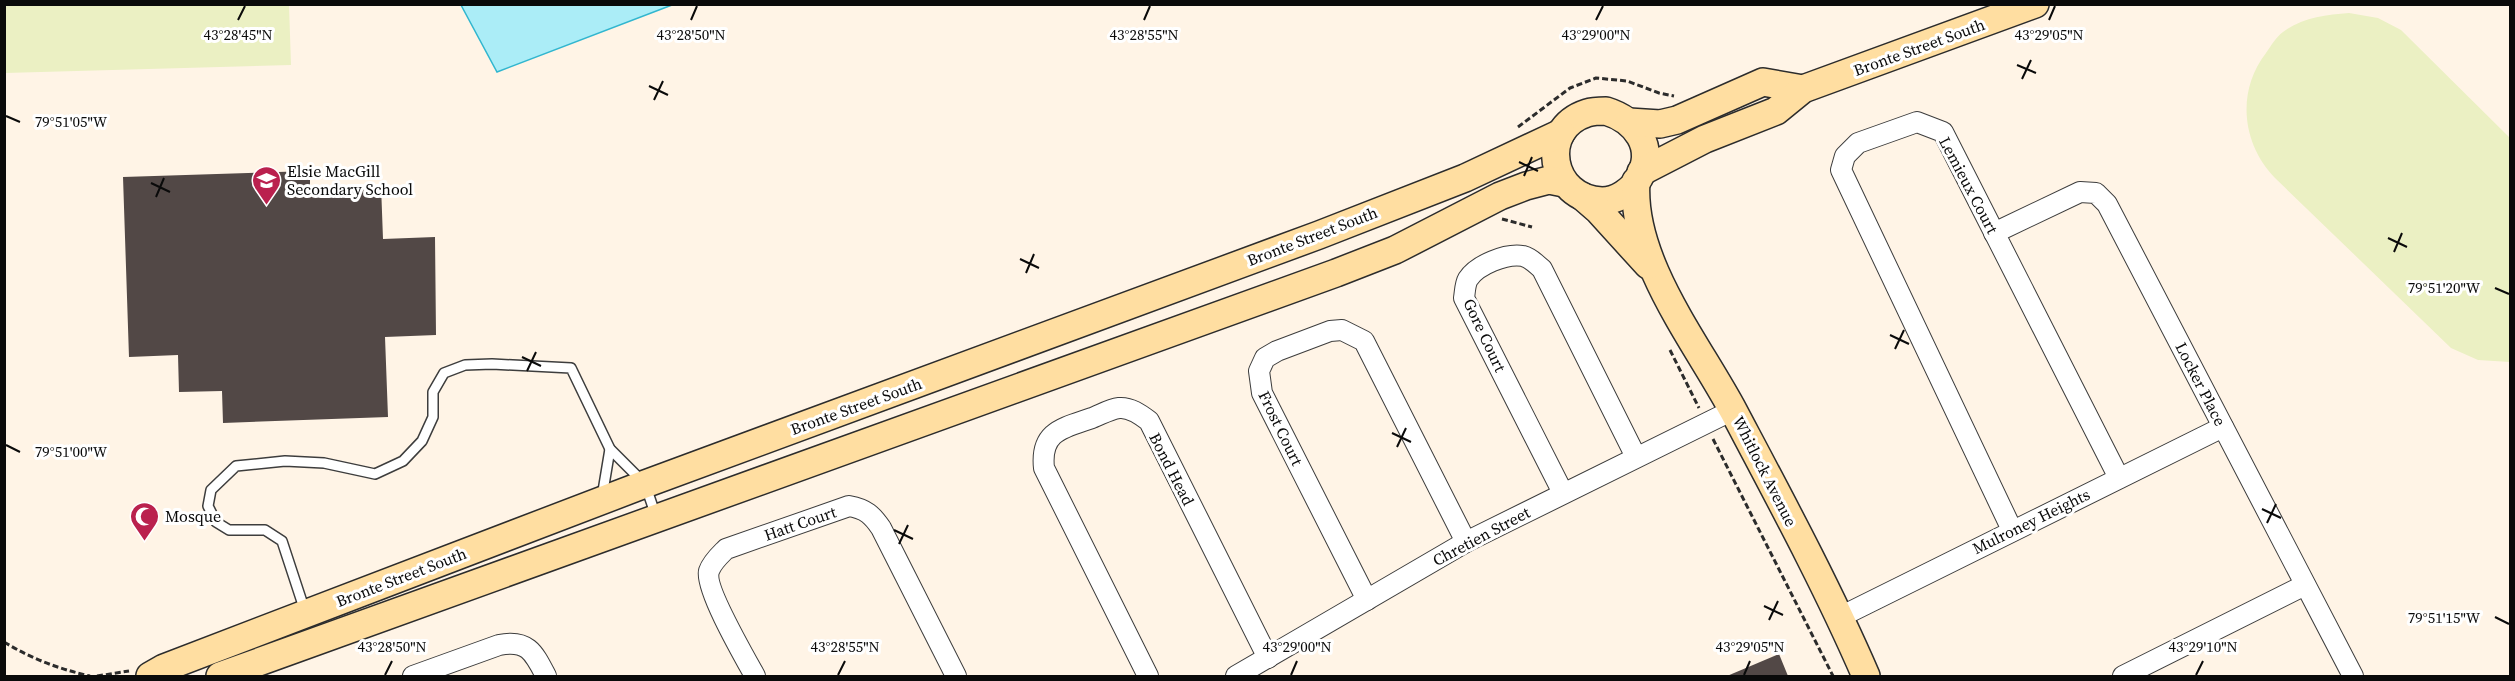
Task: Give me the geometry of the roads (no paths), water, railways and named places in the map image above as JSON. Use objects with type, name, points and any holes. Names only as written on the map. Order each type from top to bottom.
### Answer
[{"type":"main road","name":"Bronte Street South","points":[[1639,177],[1706,139],[1776,111],[1803,89],[2035,4]]},
{"type":"main road","points":[[1629,122],[1660,124],[1677,120],[1763,82],[1803,89]]},
{"type":"main road","points":[[1606,111],[1622,116],[1629,122],[1643,143],[1645,161],[1639,177],[1627,192],[1611,201],[1593,201],[1573,190],[1556,167],[1555,150],[1561,133],[1573,120],[1588,112],[1606,111]]},
{"type":"main road","name":"Bronte Street South","points":[[150,676],[164,668],[602,500],[1319,235],[1465,178],[1561,133]]},
{"type":"main road","name":"Whitlock Avenue","points":[[1639,177],[1635,202],[1637,218],[1654,271],[1733,410],[1840,617],[1866,676]]},
{"type":"main road","name":"Bronte Street South","points":[[220,676],[1336,273],[1395,250],[1500,196],[1529,185],[1549,180],[1573,190]]},
{"type":"main road","name":"Whitlock Avenue","points":[[1573,190],[1598,210],[1654,271]]},
{"type":"street","name":"Lemieux Court","points":[[2012,530],[1841,170],[1845,156],[1858,143],[1917,122],[1943,132],[2119,478]]},
{"type":"street","name":"Locker Place","points":[[1994,233],[2080,192],[2096,193],[2107,204],[2353,676]]},
{"type":"street","name":"Gore Court","points":[[1563,493],[1464,297],[1467,281],[1475,271],[1487,264],[1512,256],[1522,256],[1533,260],[1542,269],[1636,457]]},
{"type":"street","name":"Frost Court","points":[[1367,600],[1262,393],[1259,370],[1265,358],[1277,351],[1330,331],[1342,330],[1364,340],[1466,542]]},
{"type":"street","name":"Bond Head","points":[[1148,676],[1044,468],[1042,455],[1046,443],[1058,430],[1120,408],[1136,411],[1149,421],[1268,658]]},
{"type":"street","name":"Chretien Street","points":[[1236,676],[1466,542],[1733,410]]},
{"type":"street","name":"Mulroney Heights","points":[[1840,617],[2223,427]]},
{"type":"street","name":"Hatt Court","points":[[755,676],[710,588],[709,572],[717,557],[726,549],[849,506],[864,508],[881,528],[956,676]]},
{"type":"street","points":[[2123,676],[2305,585]]},
{"type":"street","points":[[412,676],[513,642],[526,647],[535,656],[546,676]]},
{"type":"lane","points":[[306,613],[282,541],[265,530],[229,530],[216,522],[208,506],[211,490],[236,466],[285,461],[324,464],[375,474],[403,461],[422,441],[433,417],[433,392],[444,374],[465,365],[571,368],[610,449],[645,484],[657,519]]},
{"type":"lane","points":[[602,500],[610,449]]},
{"type":"water","points":[[461,5],[672,5],[497,72]]},
{"type":"place","name":"Elsie MacGill Secondary School","points":[[266,206]]},
{"type":"place","name":"Mosque","points":[[144,542]]}]
